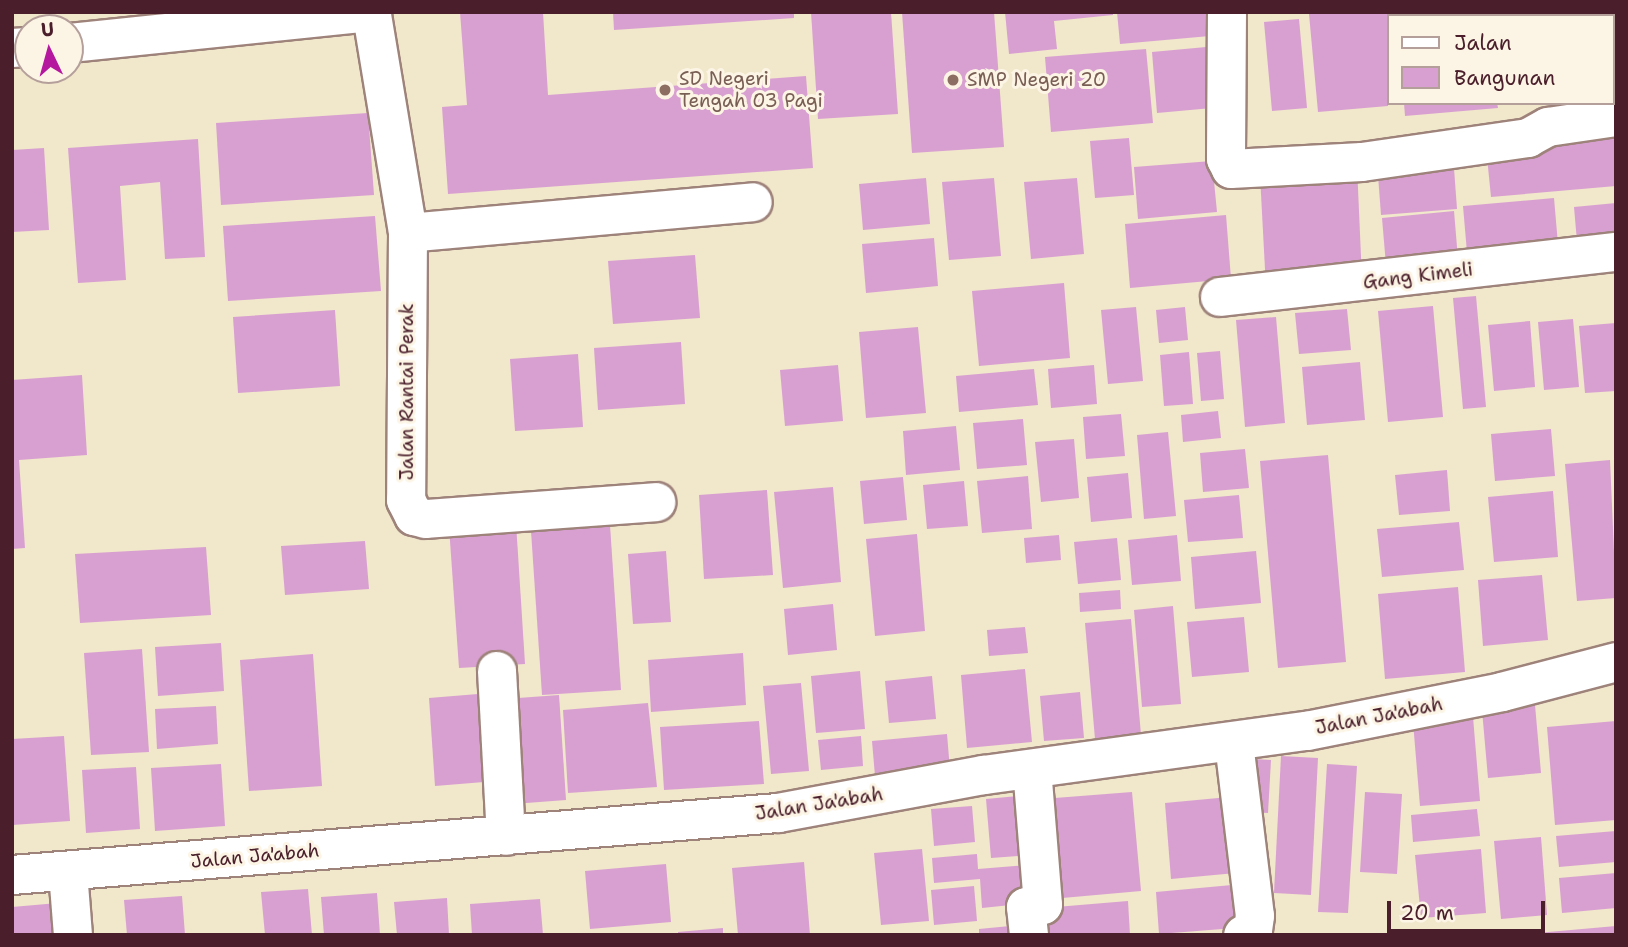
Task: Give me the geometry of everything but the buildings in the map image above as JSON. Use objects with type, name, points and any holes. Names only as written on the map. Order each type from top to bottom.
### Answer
[{"type":"street","points":[[1227,12],[1226,159],[1231,169],[1402,156],[1528,138],[1548,127],[1616,117]]},
{"type":"street","name":"Jalan Rantai Perak","points":[[84,42],[372,14],[408,233],[406,500],[414,516],[426,519],[656,502]]},
{"type":"street","points":[[408,233],[753,202]]},
{"type":"street","name":"Gang Kimeli","points":[[1220,297],[1616,252]]},
{"type":"street","name":"Jalan Ja'abah","points":[[12,875],[778,813],[1031,769],[1234,743],[1502,692],[1616,662]]},
{"type":"street","points":[[497,671],[506,836]]},
{"type":"street","points":[[1234,743],[1255,916],[1253,930],[1243,935]]},
{"type":"street","points":[[1029,935],[1026,907],[1042,905],[1031,769]]},
{"type":"street","points":[[68,872],[73,935]]},
{"type":"place","name":"SMP Negeri 20","points":[[953,80]]},
{"type":"place","name":"SD Negeri Tengah 03 Pagi","points":[[665,90]]}]
